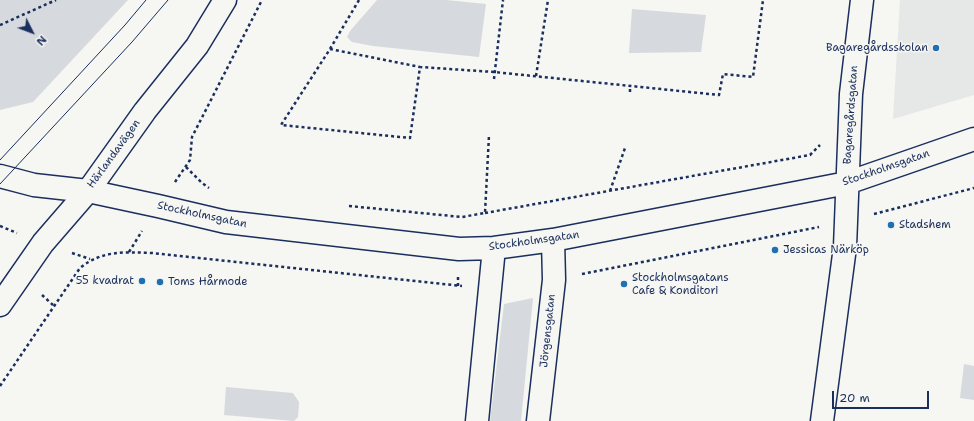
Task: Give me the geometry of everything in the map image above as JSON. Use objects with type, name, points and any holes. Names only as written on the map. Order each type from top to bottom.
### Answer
[{"type":"street","name":"Härlandavägen","points":[[0,305],[43,243],[88,191],[145,111],[197,46],[225,0]]},
{"type":"street","name":"Bagaregårdsgatan","points":[[822,421],[845,247],[852,94],[862,0]]},
{"type":"street","name":"Stockholmsgatan","points":[[0,176],[34,185],[88,191],[226,222],[434,247],[459,249],[494,248],[553,240],[847,183],[974,139]]},
{"type":"street","name":"Jörgensgatan","points":[[538,421],[554,280],[553,240]]},
{"type":"street","points":[[477,421],[494,248]]},
{"type":"path","points":[[0,25],[56,0]]},
{"type":"path","points":[[212,189],[202,183],[186,167],[191,153],[192,137],[262,0]]},
{"type":"path","points":[[358,0],[330,50],[281,125],[410,138],[420,67]]},
{"type":"path","points":[[494,79],[502,0]]},
{"type":"path","points":[[536,76],[548,0]]},
{"type":"path","points":[[330,50],[420,67],[494,72],[719,95],[723,74],[753,77],[763,0]]},
{"type":"path","points":[[630,85],[630,92]]},
{"type":"path","points":[[486,213],[489,135]]},
{"type":"path","points":[[343,205],[462,218],[542,202],[610,192],[810,155],[825,140]]},
{"type":"path","points":[[610,192],[625,148]]},
{"type":"path","points":[[0,386],[80,268],[91,259],[108,254],[128,252]]},
{"type":"shaded area","points":[[0,0],[128,0],[33,102],[0,110]]},
{"type":"shaded area","points":[[377,0],[446,0],[486,4],[479,57],[373,46],[352,42],[347,37],[350,31]]},
{"type":"shaded area","name":"Bagaregårdsskolan","points":[[900,0],[974,0],[974,95],[893,119]]},
{"type":"shaded area","points":[[632,9],[706,15],[701,52],[629,53]]},
{"type":"shaded area","points":[[533,298],[521,421],[490,421],[504,304]]},
{"type":"shaded area","points":[[964,364],[974,366],[974,400],[960,398]]},
{"type":"shaded area","points":[[226,387],[293,393],[299,402],[298,417],[294,421],[224,415]]},
{"type":"tram line","points":[[0,160],[125,25],[146,0]]},
{"type":"tram line","points":[[0,184],[132,42],[168,0]]},
{"type":"place","name":"Bagaregårdsskolan","points":[[936,48]]},
{"type":"place","name":"Stadshem","points":[[891,225]]},
{"type":"place","name":"Jessicas Närköp","points":[[775,250]]},
{"type":"place","name":"55 kvadrat","points":[[142,281]]},
{"type":"place","name":"Toms Hårmode","points":[[160,282]]},
{"type":"place","name":"Stockholmsgatans Cafe & Konditori","points":[[624,284]]}]
